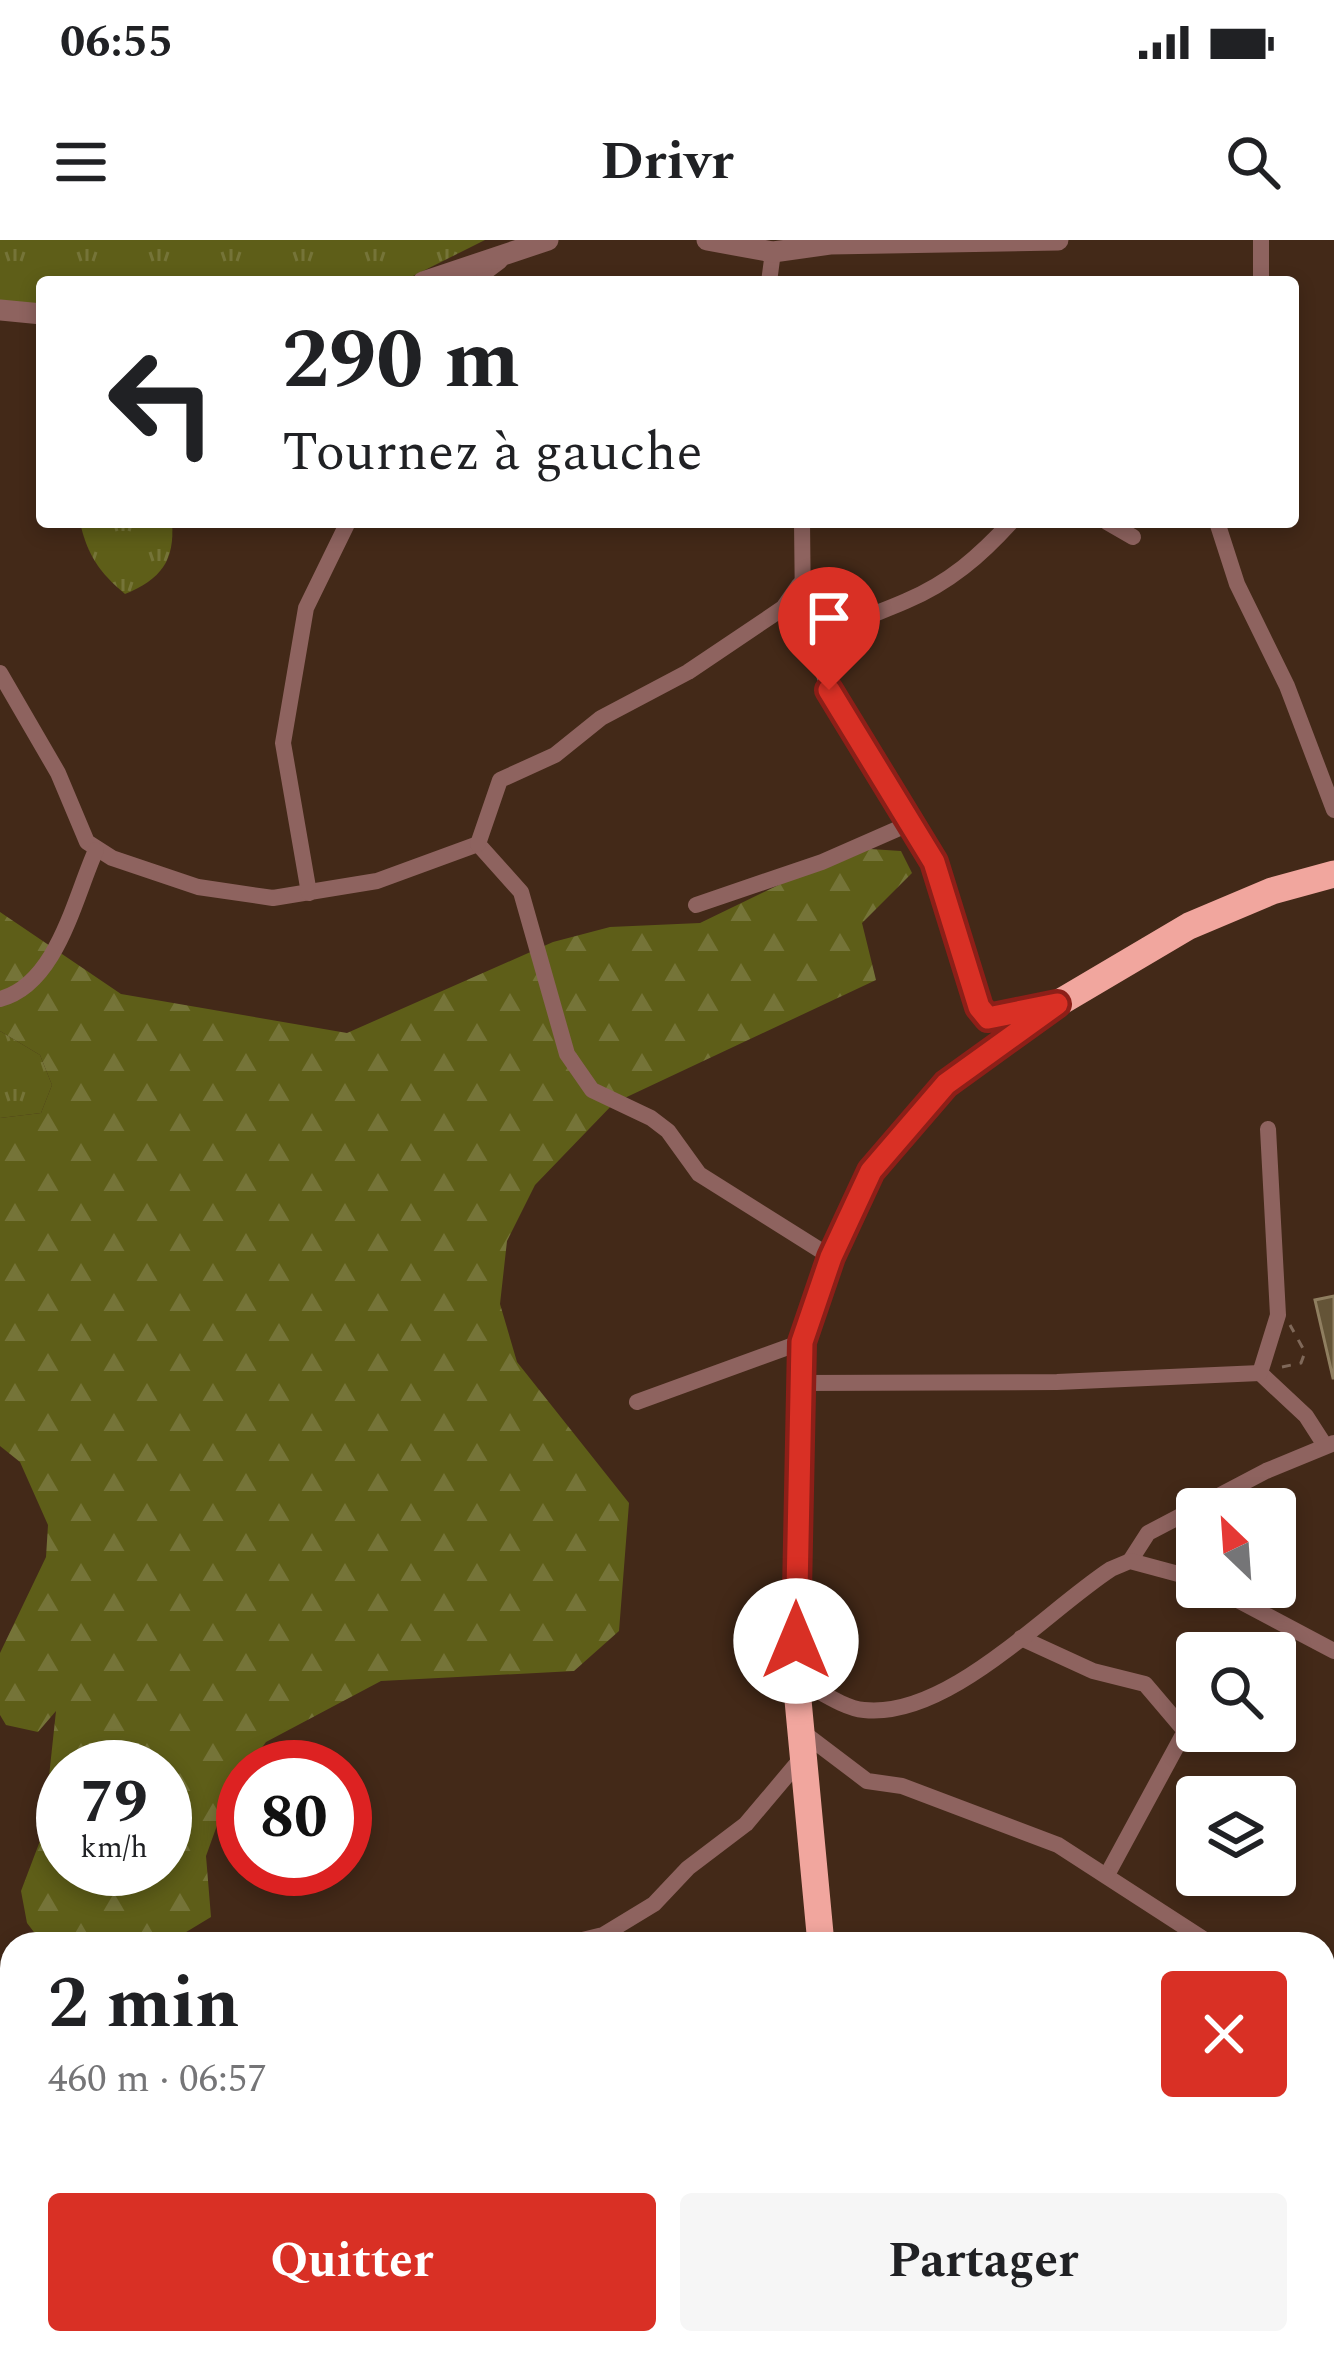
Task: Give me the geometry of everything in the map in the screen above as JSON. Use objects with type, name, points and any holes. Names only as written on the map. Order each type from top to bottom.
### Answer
[{"type":"highway","points":[[820,1932],[796,1679],[802,1342],[831,1257],[871,1171],[946,1084],[1057,1004],[1189,926],[1272,891],[1334,874]]},
{"type":"street","points":[[441,276],[548,240]]},
{"type":"street","points":[[707,240],[773,252],[909,241],[1058,240]]},
{"type":"street","points":[[1261,276],[1262,240]]},
{"type":"street","points":[[770,276],[773,252]]},
{"type":"street","points":[[480,276],[509,254]]},
{"type":"street","points":[[0,310],[36,313]]},
{"type":"street","points":[[309,892],[283,742],[306,608],[346,528]]},
{"type":"street","points":[[802,528],[799,586],[813,646],[851,730],[934,862],[979,1007],[988,1018],[1057,1004]]},
{"type":"street","points":[[813,646],[843,623],[935,587],[977,560],[1006,528]]},
{"type":"street","points":[[1117,528],[1133,537]]},
{"type":"street","points":[[1219,528],[1237,584],[1287,686],[1334,810]]},
{"type":"street","points":[[478,844],[500,780],[570,746],[601,718],[688,673],[783,608],[799,586]]},
{"type":"street","points":[[783,608],[803,611]]},
{"type":"street","points":[[0,673],[96,850],[198,887],[272,898],[377,881],[478,844]]},
{"type":"street","points":[[696,905],[823,862],[911,823]]},
{"type":"street","points":[[478,844],[521,892],[567,1054],[592,1090],[651,1118],[668,1131],[699,1174],[831,1257]]},
{"type":"street","points":[[0,999],[29,988],[44,970],[96,850]]},
{"type":"street","points":[[1261,1368],[1278,1315],[1268,1130]]},
{"type":"street","points":[[637,1402],[802,1342]]},
{"type":"street","points":[[800,1384],[1057,1382],[1261,1368]]},
{"type":"street","points":[[796,1679],[860,1710],[920,1701],[1022,1638],[1094,1580],[1130,1561],[1148,1534],[1329,1443],[1261,1368]]},
{"type":"street","points":[[1130,1561],[1176,1573]]},
{"type":"street","points":[[1252,1608],[1334,1652]]},
{"type":"street","points":[[1022,1638],[1093,1671],[1145,1684],[1186,1731],[1107,1875]]},
{"type":"street","points":[[801,1730],[867,1781],[902,1786],[1019,1827],[1107,1875],[1193,1932]]},
{"type":"street","points":[[605,1932],[654,1904],[688,1868],[746,1824],[800,1760]]},
{"type":"path","points":[[1261,1368],[1289,1368],[1300,1363],[1304,1352],[1301,1337],[1278,1315]]},
{"type":"green space","points":[[0,240],[485,240],[413,276],[36,276],[36,313],[0,310]]},
{"type":"green space","points":[[82,528],[172,528],[171,548],[163,567],[125,594],[108,579]]},
{"type":"green space","points":[[855,848],[901,851],[912,873],[862,923],[876,980],[614,1103],[535,1185],[507,1241],[500,1304],[517,1362],[629,1503],[619,1631],[574,1671],[381,1681],[270,1740],[216,1740],[216,1828],[206,1856],[211,1917],[186,1932],[34,1932],[27,1923],[21,1891],[36,1851],[36,1896],[192,1896],[192,1740],[53,1740],[56,1711],[38,1732],[6,1725],[0,1715],[0,1653],[46,1557],[48,1525],[20,1462],[0,1446],[0,1118],[41,1113],[52,1085],[40,1055],[0,1031],[0,912],[121,994],[347,1033],[553,942],[610,927],[700,923]]},
{"type":"green space","points":[[0,1031],[40,1055],[52,1085],[41,1113],[0,1118]]},
{"type":"building","points":[[1334,1296],[1334,1378],[1333,1378],[1315,1300]]},
{"type":"route","points":[[796,1641],[802,1342],[831,1257],[871,1171],[946,1084],[1057,1004],[988,1018],[979,1007],[934,862],[829,690]]}]
